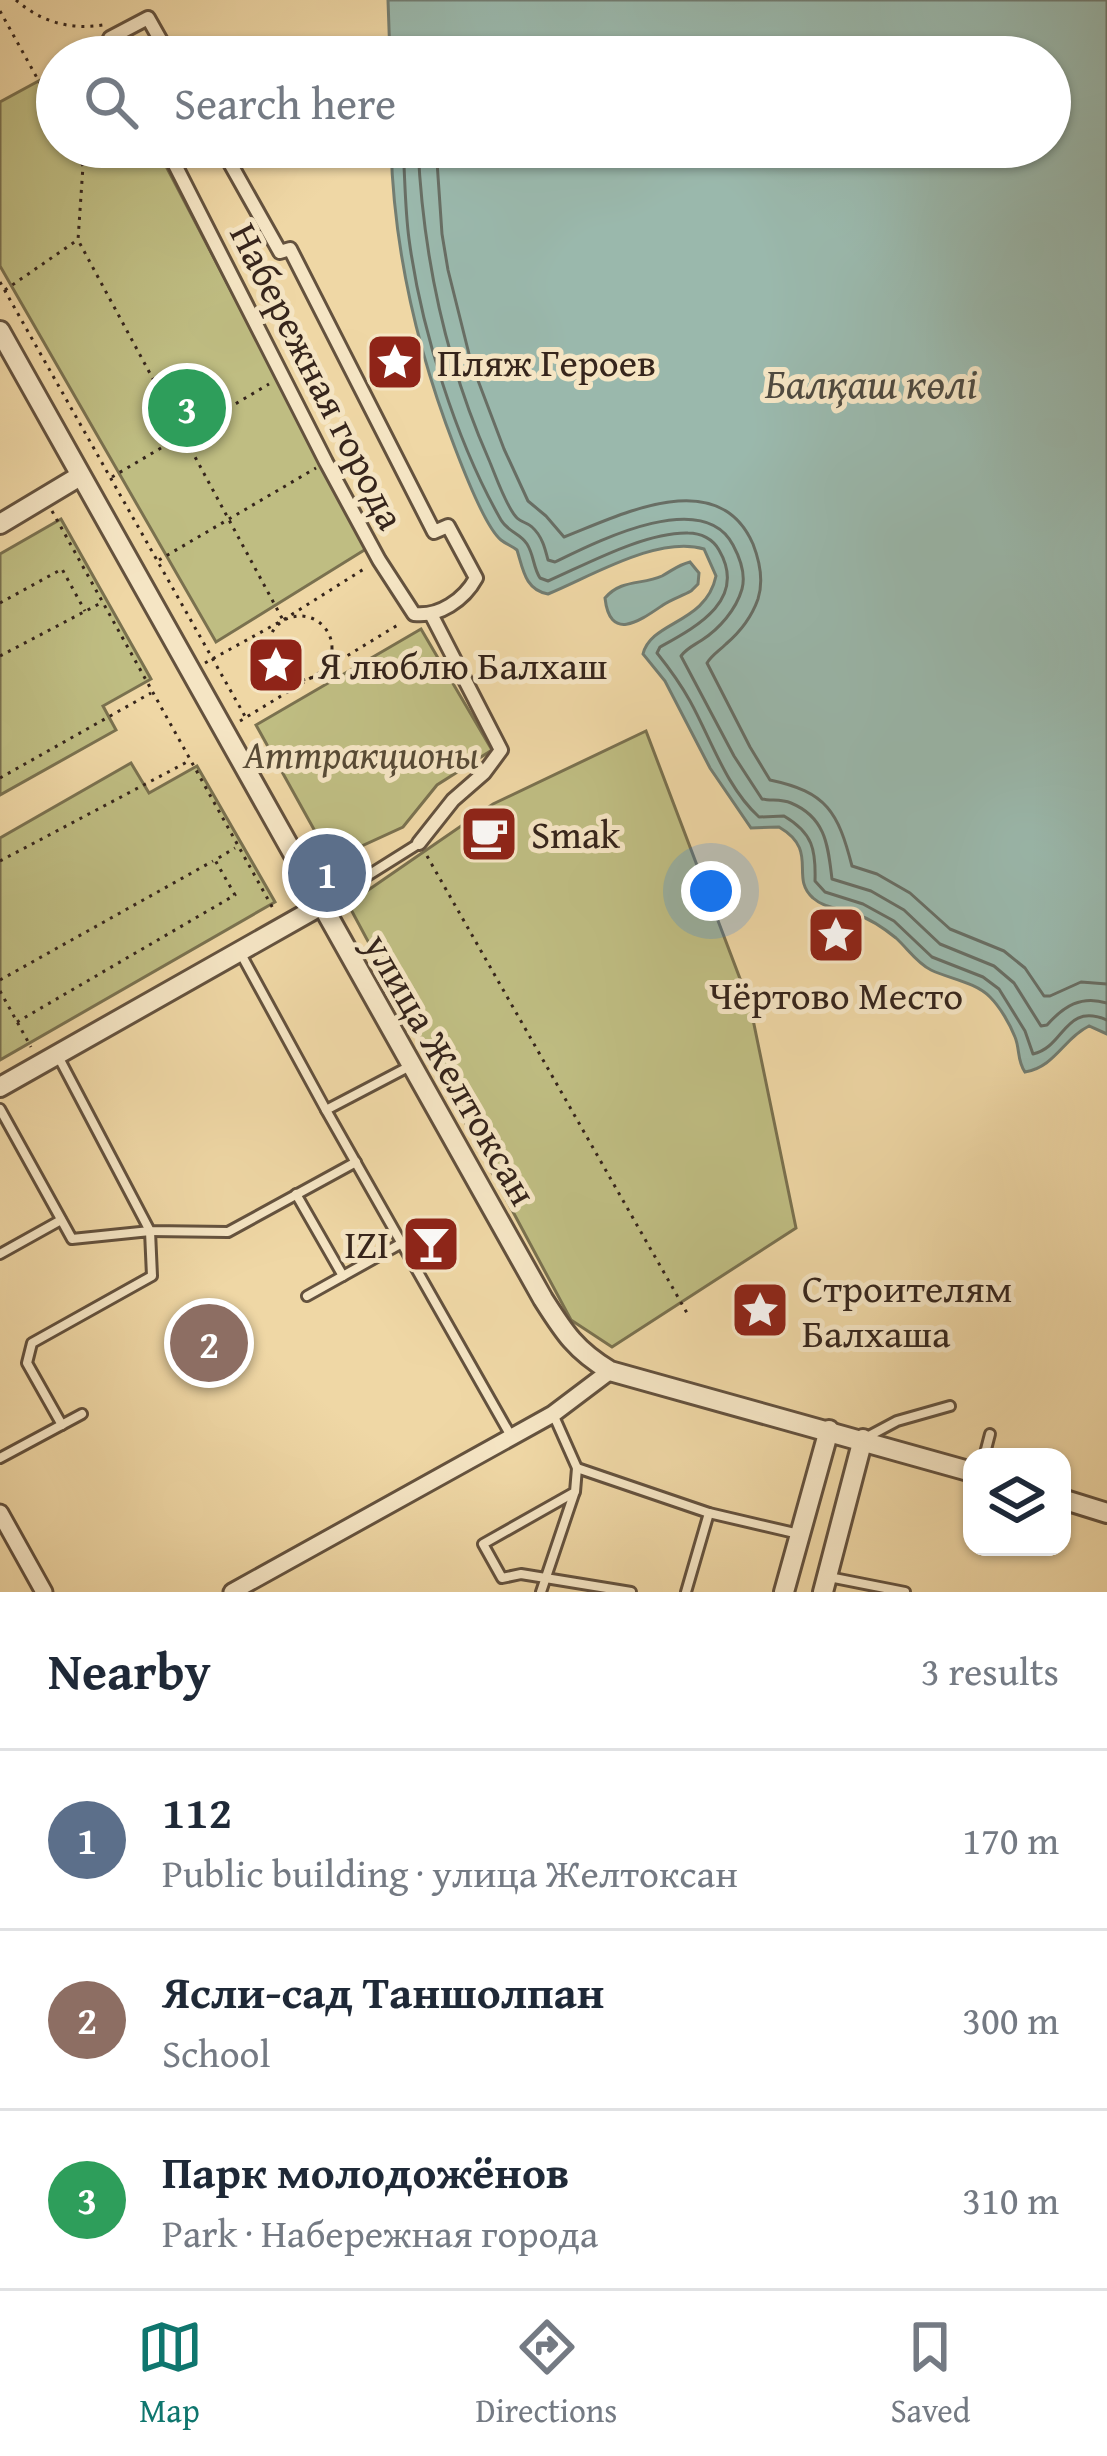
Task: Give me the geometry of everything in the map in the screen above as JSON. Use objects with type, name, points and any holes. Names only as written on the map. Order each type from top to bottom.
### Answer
[{"type":"street","points":[[114,36],[148,18],[158,36]]},
{"type":"street","name":"Набережная города","points":[[177,168],[326,462],[414,614]]},
{"type":"street","name":"Набережная города","points":[[233,168],[280,253],[290,249],[434,532],[448,526],[476,578],[468,592],[432,616]]},
{"type":"street","name":"улица Желтоксан","points":[[0,331],[320,906],[565,1333],[585,1356],[610,1371],[963,1469]]},
{"type":"street","points":[[0,524],[80,476]]},
{"type":"street","points":[[414,614],[432,616],[501,750],[419,843]]},
{"type":"street","points":[[0,1087],[320,906]]},
{"type":"street","points":[[232,1592],[554,1414],[610,1371]]},
{"type":"street","points":[[784,1592],[829,1430]]},
{"type":"street","points":[[825,1584],[862,1439]]},
{"type":"street","points":[[1071,1502],[1107,1513]]},
{"type":"street","points":[[0,1513],[6,1538],[44,1592]]},
{"type":"lane","points":[[320,906],[419,843]]},
{"type":"lane","points":[[240,952],[512,1437]]},
{"type":"lane","points":[[49,1059],[150,1231],[152,1276],[32,1343],[27,1364],[62,1425]]},
{"type":"lane","points":[[326,1110],[412,1064]]},
{"type":"lane","points":[[0,1108],[71,1239],[150,1231],[228,1232],[356,1162]]},
{"type":"lane","points":[[296,1194],[343,1276]]},
{"type":"lane","points":[[0,1254],[61,1220]]},
{"type":"lane","points":[[307,1295],[402,1243]]},
{"type":"lane","points":[[862,1439],[897,1421],[950,1406]]},
{"type":"lane","points":[[0,1458],[82,1414]]},
{"type":"lane","points":[[541,1592],[574,1492],[577,1468],[554,1414]]},
{"type":"lane","points":[[986,1448],[990,1434]]},
{"type":"lane","points":[[577,1468],[710,1514],[800,1534]]},
{"type":"lane","points":[[574,1492],[483,1544],[502,1578],[520,1574],[631,1592]]},
{"type":"lane","points":[[686,1592],[710,1514]]},
{"type":"lane","points":[[825,1584],[905,1592]]},
{"type":"path","points":[[16,0],[34,14],[64,25],[112,24]]},
{"type":"path","points":[[0,10],[36,76]]},
{"type":"path","points":[[83,168],[78,240],[283,620]]},
{"type":"path","points":[[5,290],[78,240]]},
{"type":"path","points":[[0,282],[246,718]]},
{"type":"path","points":[[110,478],[284,375]]},
{"type":"path","points":[[157,561],[326,462]]},
{"type":"path","points":[[45,498],[284,927]]},
{"type":"path","points":[[190,671],[379,560]]},
{"type":"path","points":[[0,603],[62,569],[85,611]]},
{"type":"path","points":[[0,656],[102,602]]},
{"type":"path","points":[[223,731],[414,614]]},
{"type":"path","points":[[291,616],[308,616],[328,631],[331,656],[316,676],[292,680],[268,657],[268,640],[276,625],[291,616]]},
{"type":"path","points":[[0,778],[153,692]]},
{"type":"path","points":[[0,861],[190,760]]},
{"type":"path","points":[[419,843],[687,1313]]},
{"type":"path","points":[[0,980],[238,846]]},
{"type":"path","points":[[17,1022],[235,895],[215,860]]},
{"type":"path","points":[[0,991],[17,1022],[49,1059]]},
{"type":"green space","points":[[36,82],[36,168],[167,168],[366,549],[216,642],[0,266],[0,102]]},
{"type":"green space","points":[[61,519],[151,679],[103,706],[116,730],[0,795],[0,554]]},
{"type":"green space","name":"Аттракционы","points":[[421,629],[492,750],[437,785],[403,827],[331,860],[256,725]]},
{"type":"green space","points":[[646,731],[750,1005],[796,1228],[612,1347],[571,1320],[348,904],[493,804]]},
{"type":"green space","points":[[131,763],[149,793],[197,766],[275,902],[0,1060],[0,838]]},
{"type":"water","name":"Балқаш көлі","points":[[388,0],[1107,0],[1107,1034],[1089,1026],[1044,1064],[1025,1072],[1013,1032],[990,997],[926,967],[872,921],[818,902],[806,890],[801,854],[791,836],[779,827],[751,828],[710,768],[665,681],[643,654],[656,635],[691,613],[710,592],[716,576],[704,549],[686,546],[646,553],[548,594],[530,583],[517,550],[501,540],[482,511],[441,411],[410,300],[392,168],[1071,168],[1071,36],[389,36]]},
{"type":"water","points":[[690,562],[699,573],[691,591],[628,624],[613,620],[605,598],[611,592]]},
{"type":"place","name":"Пляж Героев","points":[[395,362]]},
{"type":"place","name":"Парк молодожёнов","points":[[187,408]]},
{"type":"place","name":"Я люблю Балхаш","points":[[276,665]]},
{"type":"place","name":"Smak","points":[[489,834]]},
{"type":"place","name":"112","points":[[327,873]]},
{"type":"place","name":"Чёртово Место","points":[[836,935]]},
{"type":"place","name":"IZI","points":[[431,1244]]},
{"type":"place","name":"Строителям Балхаша","points":[[760,1310]]},
{"type":"place","name":"Ясли-сад Таншолпан","points":[[209,1343]]}]
